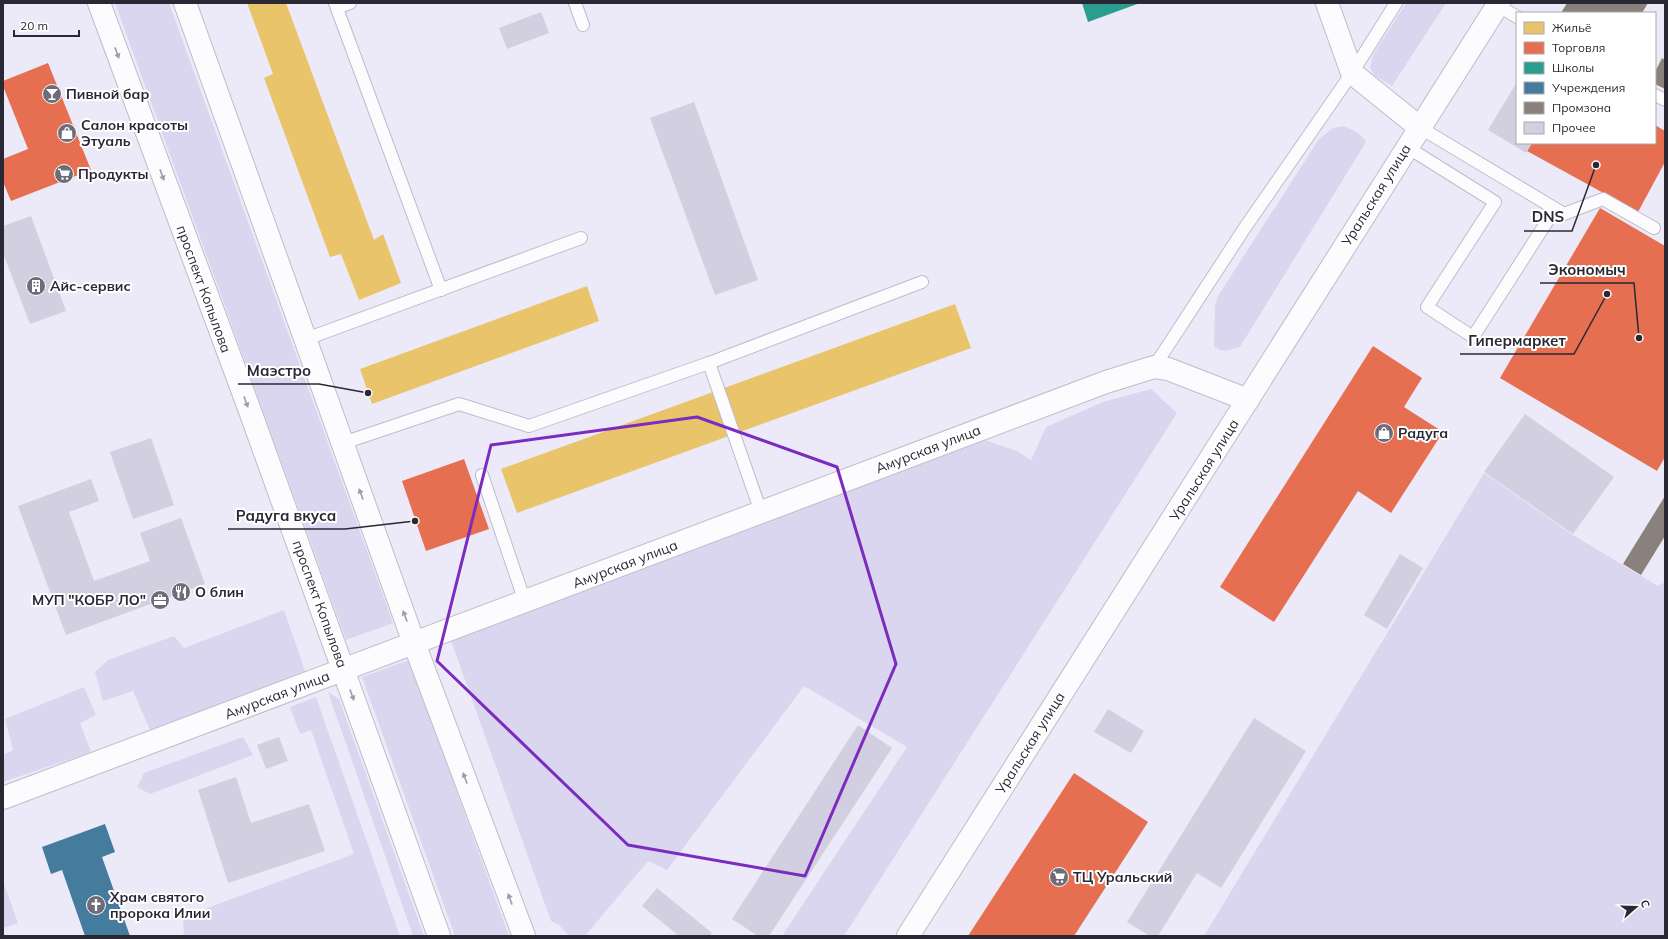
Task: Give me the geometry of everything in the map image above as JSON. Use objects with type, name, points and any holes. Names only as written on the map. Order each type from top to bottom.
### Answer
[{"type":"street","name":"проспект Копылова","points":[[99,3],[439,936]]},
{"type":"street","points":[[185,3],[414,643],[524,936]]},
{"type":"street","points":[[1327,3],[1352,73],[1419,127]]},
{"type":"street","name":"Уральская улица","points":[[908,936],[1498,4]]},
{"type":"street","name":"Амурская улица","points":[[3,798],[1106,382],[1154,367],[1168,369],[1248,400]]},
{"type":"lane","points":[[350,3],[336,6],[441,290]]},
{"type":"lane","points":[[575,3],[583,25]]},
{"type":"lane","points":[[1154,367],[1244,229],[1352,73],[1396,3]]},
{"type":"lane","points":[[1498,4],[1516,16]]},
{"type":"lane","points":[[1656,96],[1665,100]]},
{"type":"lane","points":[[1419,127],[1564,214],[1603,199],[1654,228]]},
{"type":"lane","points":[[1407,147],[1494,202],[1427,308],[1473,337],[1555,209]]},
{"type":"lane","points":[[306,339],[581,238]]},
{"type":"lane","points":[[343,443],[458,404],[529,426],[708,363],[922,282]]},
{"type":"lane","points":[[708,363],[761,512]]},
{"type":"lane","points":[[482,476],[525,602]]},
{"type":"highlighted area","points":[[697,417],[837,467],[896,664],[805,876],[628,845],[437,661],[491,445]]},
{"type":"shaded area","points":[[115,3],[169,3],[393,623],[346,640]]},
{"type":"shaded area","points":[[1406,3],[1446,3],[1392,86],[1375,76],[1370,68],[1373,55]]},
{"type":"shaded area","points":[[1343,126],[1359,134],[1366,142],[1240,347],[1226,351],[1220,350],[1214,346],[1215,306],[1218,296],[1319,139],[1333,128]]},
{"type":"shaded area","points":[[1151,389],[1177,413],[844,936],[782,936],[907,747],[804,686],[667,870],[648,861],[585,936],[569,936],[559,925],[551,921],[450,638],[982,439],[1017,451],[1031,460],[1046,427],[1103,402]]},
{"type":"shaded area","points":[[1484,473],[1573,535],[1658,586],[1665,582],[1665,936],[1204,936]]},
{"type":"shaded area","points":[[284,610],[306,674],[150,730],[133,691],[103,701],[95,672],[108,660],[174,636],[184,648]]},
{"type":"shaded area","points":[[409,660],[509,936],[455,936],[362,677]]},
{"type":"shaded area","points":[[84,687],[96,715],[80,723],[91,752],[3,782],[3,755],[13,750],[5,719]]},
{"type":"shaded area","points":[[328,692],[339,699],[424,936],[413,936]]},
{"type":"shaded area","points":[[316,697],[400,936],[184,936],[183,917],[354,854],[311,730],[300,734],[290,707]]},
{"type":"shaded area","points":[[243,737],[253,755],[150,794],[137,787],[144,773]]},
{"type":"shaded area","points":[[3,881],[18,923],[3,928]]},
{"type":"building: Жильё","points":[[247,3],[286,3],[374,240],[383,234],[401,283],[359,300],[341,254],[330,257],[264,78],[273,74]]},
{"type":"building: Жильё","points":[[587,286],[599,321],[372,404],[360,369]]},
{"type":"building: Жильё","points":[[955,304],[971,348],[517,513],[501,469]]},
{"type":"building: Торговля","points":[[48,63],[91,170],[11,201],[3,182],[3,159],[28,149],[3,86],[3,81]]},
{"type":"building: Торговля","points":[[1656,126],[1665,131],[1665,162],[1638,212],[1527,151],[1531,144],[1656,144]]},
{"type":"building: Торговля","points":[[1600,208],[1665,246],[1665,457],[1657,471],[1500,378]]},
{"type":"building: Торговля","points":[[1373,346],[1422,378],[1404,407],[1443,432],[1391,513],[1358,491],[1274,622],[1220,587]]},
{"type":"building: Торговля","points":[[464,459],[489,529],[426,551],[402,481]]},
{"type":"building: Торговля","name":"ТЦ Уральский","points":[[1074,773],[1148,822],[1074,936],[968,936]]},
{"type":"building: Школы","points":[[1082,3],[1140,3],[1088,22]]},
{"type":"building: Учреждения","name":"Храм святого пророка Илии","points":[[105,824],[115,852],[102,857],[130,936],[85,936],[62,870],[51,874],[42,847]]},
{"type":"building: Промзона","points":[[1567,3],[1648,3],[1643,12],[1562,12]]},
{"type":"building: Промзона","points":[[1662,58],[1665,60],[1665,89],[1656,84],[1656,70]]},
{"type":"building: Промзона","points":[[1665,496],[1665,536],[1641,575],[1623,564]]},
{"type":"building: Прочее","points":[[541,12],[549,33],[507,49],[499,28]]},
{"type":"building: Прочее","points":[[1516,84],[1516,144],[1531,144],[1526,153],[1488,130]]},
{"type":"building: Прочее","points":[[694,102],[758,280],[715,295],[650,118]]},
{"type":"building: Прочее","name":"Айс-сервис","points":[[31,216],[66,311],[30,324],[3,253],[3,226]]},
{"type":"building: Прочее","points":[[1525,414],[1614,477],[1573,534],[1484,472]]},
{"type":"building: Прочее","points":[[151,438],[174,505],[133,519],[110,452]]},
{"type":"building: Прочее","points":[[91,479],[99,501],[69,512],[94,581],[150,561],[140,533],[181,518],[205,584],[66,635],[18,506]]},
{"type":"building: Прочее","points":[[1400,554],[1423,568],[1387,629],[1364,615]]},
{"type":"building: Прочее","points":[[1108,709],[1144,731],[1131,753],[1094,732]]},
{"type":"building: Прочее","points":[[1254,718],[1306,751],[1221,888],[1197,873],[1158,936],[1150,936],[1127,922]]},
{"type":"building: Прочее","points":[[858,725],[892,748],[769,936],[758,936],[732,919]]},
{"type":"building: Прочее","points":[[279,737],[288,761],[266,769],[257,745]]},
{"type":"building: Прочее","points":[[236,777],[251,823],[309,804],[325,851],[228,883],[198,790]]},
{"type":"building: Прочее","points":[[657,888],[712,933],[709,936],[679,936],[642,906]]},
{"type":"place","name":"Пивной бар","points":[[52,94]]},
{"type":"place","name":"Салон красоты Этуаль","points":[[67,133]]},
{"type":"place","name":"DNS","points":[[1596,165]]},
{"type":"place","name":"Продукты","points":[[64,174]]},
{"type":"place","name":"Айс-сервис","points":[[36,286]]},
{"type":"place","name":"Гипермаркет","points":[[1607,294]]},
{"type":"place","name":"Экономыч","points":[[1639,338]]},
{"type":"place","name":"Маэстро","points":[[368,393]]},
{"type":"place","name":"Радуга","points":[[1384,433]]},
{"type":"place","name":"Радуга вкуса","points":[[415,521]]},
{"type":"place","name":"О блин","points":[[181,592]]},
{"type":"place","name":"МУП \"КОБР ЛО\"","points":[[160,600]]},
{"type":"place","name":"ТЦ Уральский","points":[[1059,877]]},
{"type":"place","name":"Храм святого пророка Илии","points":[[96,905]]}]
